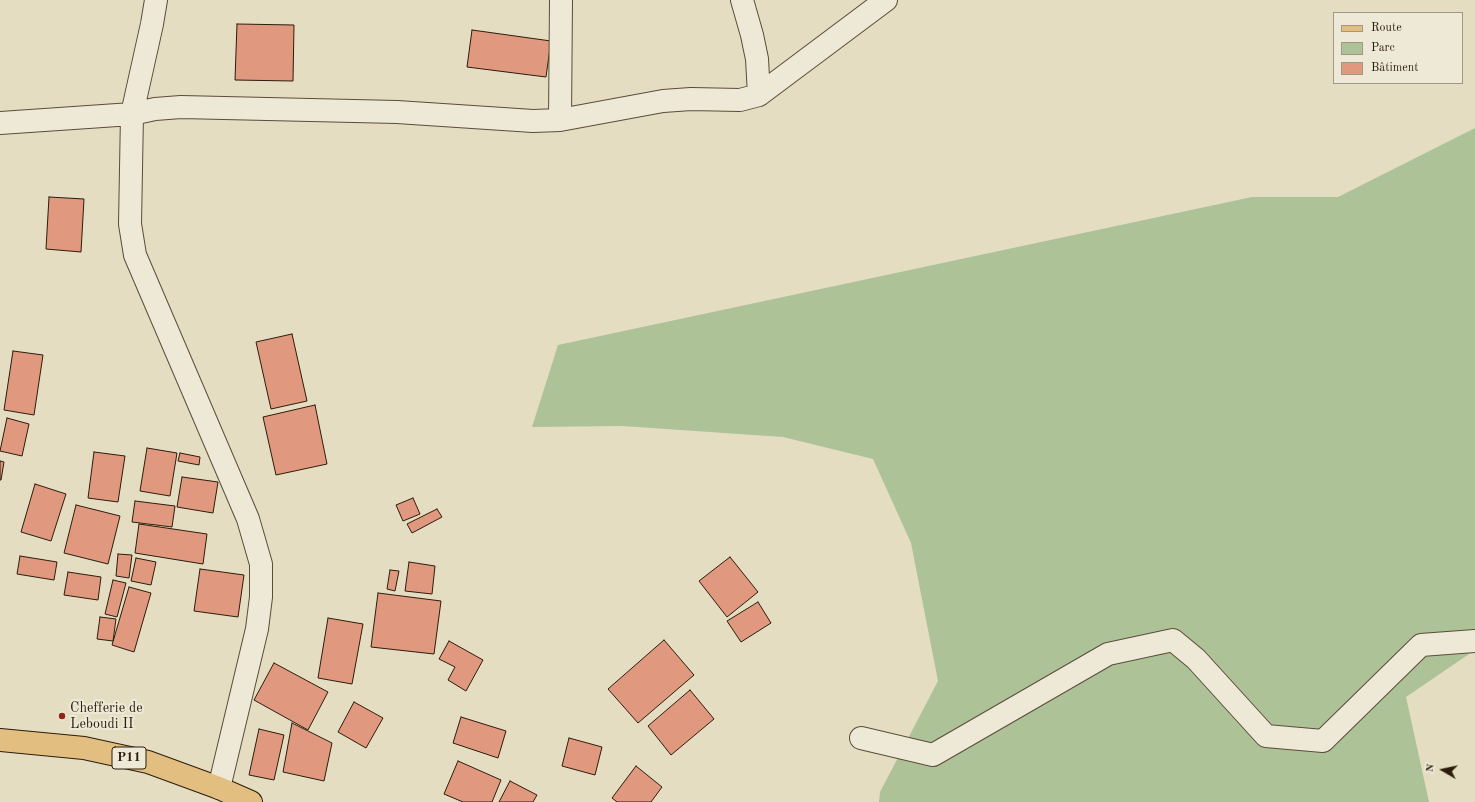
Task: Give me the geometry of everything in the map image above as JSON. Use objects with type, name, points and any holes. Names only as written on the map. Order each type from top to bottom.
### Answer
[{"type":"main road","name":"P11","points":[[0,740],[84,748],[148,762],[219,788],[251,802]]},
{"type":"street","points":[[156,0],[132,114],[130,224],[135,255],[248,519],[261,564],[261,597],[257,629],[219,788]]},
{"type":"street","points":[[560,120],[561,0]]},
{"type":"street","points":[[742,0],[757,59],[759,95]]},
{"type":"street","points":[[0,123],[132,114],[155,109],[181,107],[398,112],[534,121],[560,120],[663,101],[691,99],[740,100],[759,95],[886,0]]},
{"type":"street","points":[[861,738],[933,755],[1108,654],[1173,640],[1196,659],[1266,736],[1323,741],[1421,645],[1475,641]]},
{"type":"green space","points":[[1475,128],[1475,650],[1406,697],[1429,802],[879,802],[880,792],[938,681],[911,543],[873,459],[783,437],[622,426],[532,427],[558,345],[1252,197],[1338,197]]},
{"type":"building","points":[[237,24],[294,25],[293,81],[235,80]]},
{"type":"building","points":[[472,30],[551,41],[546,77],[467,67]]},
{"type":"building","points":[[49,197],[84,199],[81,252],[46,249]]},
{"type":"building","points":[[292,334],[307,401],[271,409],[256,342]]},
{"type":"building","points":[[13,351],[43,355],[34,415],[4,410]]},
{"type":"building","points":[[315,405],[327,464],[276,475],[263,417]]},
{"type":"building","points":[[7,418],[29,424],[22,456],[0,451]]},
{"type":"building","points":[[147,448],[177,453],[170,496],[140,491]]},
{"type":"building","points":[[94,452],[125,456],[118,502],[88,498]]},
{"type":"building","points":[[180,453],[200,457],[199,465],[178,461]]},
{"type":"building","points":[[0,461],[4,462],[1,480],[0,480]]},
{"type":"building","points":[[182,477],[218,482],[213,513],[177,507]]},
{"type":"building","points":[[35,484],[66,494],[51,541],[21,532]]},
{"type":"building","points":[[413,498],[420,514],[403,521],[396,505]]},
{"type":"building","points":[[135,501],[175,506],[172,527],[132,522]]},
{"type":"building","points":[[76,505],[120,516],[108,564],[64,553]]},
{"type":"building","points":[[437,509],[442,517],[412,533],[407,524]]},
{"type":"building","points":[[139,524],[207,534],[203,564],[135,553]]},
{"type":"building","points":[[118,554],[132,555],[129,578],[116,576]]},
{"type":"building","points":[[20,556],[57,562],[54,580],[17,574]]},
{"type":"building","points":[[730,557],[758,592],[727,617],[699,581]]},
{"type":"building","points":[[136,558],[156,562],[151,585],[131,581]]},
{"type":"building","points":[[409,562],[435,566],[432,594],[405,591]]},
{"type":"building","points":[[200,569],[244,575],[238,617],[194,611]]},
{"type":"building","points":[[390,570],[399,571],[395,591],[387,589]]},
{"type":"building","points":[[68,572],[101,577],[98,600],[64,595]]},
{"type":"building","points":[[113,580],[126,583],[117,617],[105,614]]},
{"type":"building","points":[[129,587],[151,593],[134,652],[112,645]]},
{"type":"building","points":[[378,593],[441,601],[434,654],[371,647]]},
{"type":"building","points":[[758,602],[771,623],[741,642],[727,621]]},
{"type":"building","points":[[100,617],[116,619],[113,641],[97,639]]},
{"type":"building","points":[[328,618],[363,624],[352,684],[318,678]]},
{"type":"building","points":[[664,640],[694,675],[638,723],[608,689]]},
{"type":"building","points":[[449,641],[483,660],[466,691],[448,680],[455,667],[439,659]]},
{"type":"building","points":[[274,663],[328,692],[308,730],[254,700]]},
{"type":"building","points":[[690,690],[714,719],[671,755],[648,726]]},
{"type":"building","points":[[354,702],[383,718],[366,748],[338,732]]},
{"type":"building","points":[[461,717],[506,731],[498,758],[453,743]]},
{"type":"building","points":[[292,723],[332,743],[324,781],[283,772]]},
{"type":"building","points":[[259,729],[284,735],[274,780],[249,775]]},
{"type":"building","points":[[569,738],[602,747],[595,775],[562,766]]},
{"type":"building","points":[[458,761],[501,780],[492,802],[463,802],[444,794]]},
{"type":"building","points":[[636,766],[662,787],[651,802],[617,802],[612,798]]},
{"type":"building","points":[[510,781],[537,795],[533,802],[499,802]]},
{"type":"place","name":"Chefferie de Leboudi II","points":[[62,716]]}]
